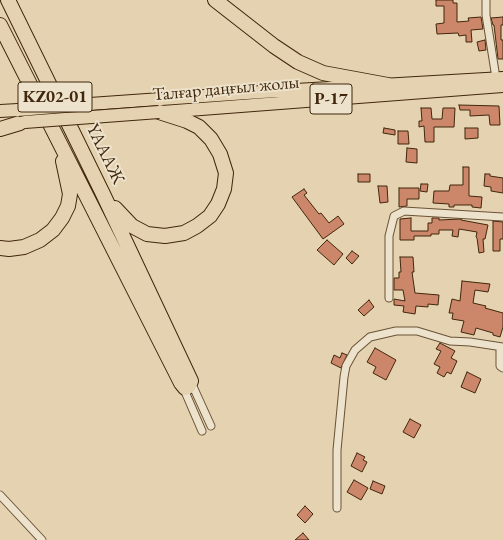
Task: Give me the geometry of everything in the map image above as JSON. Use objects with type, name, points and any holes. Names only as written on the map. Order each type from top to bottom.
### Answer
[{"type":"highway","name":"ҮАААЖ","points":[[8,0],[103,194],[159,328]]},
{"type":"highway","points":[[215,0],[279,50],[298,62],[323,73],[388,85]]},
{"type":"highway","name":"ҮАААЖ","points":[[0,25],[60,145],[159,328]]},
{"type":"highway","points":[[103,194],[124,219],[132,226],[147,234],[164,236],[184,233],[197,226],[210,216],[218,204],[224,189],[226,173],[220,154],[211,139],[199,127],[187,121],[159,112]]},
{"type":"highway","points":[[0,129],[21,118]]},
{"type":"highway","points":[[0,248],[9,249],[24,247],[40,240],[53,230],[62,218],[68,206],[70,194],[60,145]]},
{"type":"highway","name":"KZ02-01","points":[[159,328],[186,382]]},
{"type":"main road","name":"Талғар даңғыл жолы","points":[[0,124],[21,118],[90,104],[261,92],[501,81]]},
{"type":"main road","name":"Талғар даңғыл жолы","points":[[0,111],[21,118],[159,112],[501,81]]},
{"type":"street","points":[[486,0],[486,15],[501,81]]},
{"type":"street","points":[[389,298],[389,236],[394,216],[404,211],[503,217]]},
{"type":"street","points":[[337,508],[337,450],[346,366],[355,350],[370,337],[396,331],[417,331],[450,340],[502,347],[500,366],[503,368]]},
{"type":"street","name":"KZ02-01","points":[[186,382],[211,426]]},
{"type":"street","name":"KZ02-01","points":[[186,382],[202,430]]},
{"type":"street","points":[[0,495],[42,540]]},
{"type":"building","points":[[436,0],[453,0],[453,3],[457,3],[457,22],[469,21],[468,18],[481,17],[483,29],[471,30],[472,42],[466,42],[466,35],[459,36],[458,33],[437,34],[436,24],[444,23],[444,6],[436,6]]},
{"type":"building","points":[[503,17],[503,25],[501,25],[501,40],[503,40],[503,59],[498,59],[494,25],[491,18]]},
{"type":"building","points":[[485,40],[486,50],[479,51],[477,42]]},
{"type":"building","points":[[459,105],[499,106],[500,125],[490,125],[489,115],[470,116],[470,110],[460,110]]},
{"type":"building","points":[[421,108],[431,108],[432,119],[442,119],[443,108],[455,108],[454,127],[434,127],[434,142],[425,142],[424,126],[419,127],[419,121],[422,121]]},
{"type":"building","points":[[384,128],[395,130],[395,135],[383,133]]},
{"type":"building","points":[[465,128],[478,128],[478,138],[465,139]]},
{"type":"building","points":[[398,131],[408,131],[409,144],[398,144]]},
{"type":"building","points":[[407,148],[417,149],[417,163],[406,162]]},
{"type":"building","points":[[463,167],[469,167],[469,196],[482,197],[481,208],[472,207],[472,205],[454,205],[454,207],[449,207],[449,204],[433,203],[434,191],[449,191],[450,185],[463,185]]},
{"type":"building","points":[[358,174],[370,174],[370,182],[358,182]]},
{"type":"building","points":[[485,174],[503,178],[503,193],[491,191],[491,187],[484,186]]},
{"type":"building","points":[[421,184],[428,184],[427,192],[420,191]]},
{"type":"building","points":[[378,186],[387,186],[388,202],[380,203]]},
{"type":"building","points":[[399,188],[419,188],[419,199],[407,199],[407,206],[399,207]]},
{"type":"building","points":[[304,189],[307,193],[304,195],[319,214],[321,213],[329,223],[338,216],[344,224],[323,239],[292,197]]},
{"type":"building","points":[[411,218],[411,231],[428,231],[428,223],[432,223],[432,218],[439,218],[439,220],[461,219],[488,225],[485,239],[483,239],[484,252],[479,253],[476,237],[477,232],[459,229],[458,237],[452,236],[453,230],[439,230],[439,234],[431,234],[431,236],[414,236],[414,240],[400,240],[400,219]]},
{"type":"building","points":[[493,221],[503,222],[503,239],[500,239],[500,251],[493,251]]},
{"type":"building","points":[[327,240],[343,254],[334,265],[317,250]]},
{"type":"building","points":[[352,251],[359,256],[352,264],[346,258]]},
{"type":"building","points":[[400,257],[413,257],[414,272],[412,272],[415,293],[439,295],[438,305],[428,304],[428,307],[416,306],[415,314],[403,312],[404,306],[394,305],[394,299],[405,301],[403,290],[394,290],[394,278],[399,278],[399,272],[401,272]]},
{"type":"building","points":[[462,281],[490,284],[488,292],[475,290],[473,303],[486,306],[485,308],[503,313],[503,327],[500,337],[493,335],[493,333],[476,328],[474,335],[461,332],[464,321],[452,319],[453,313],[449,313],[452,299],[460,301]]},
{"type":"building","points":[[369,300],[374,307],[364,316],[358,310]]},
{"type":"building","points":[[440,343],[455,351],[451,358],[457,361],[451,374],[447,372],[444,377],[437,373],[440,367],[434,364],[441,351],[436,349]]},
{"type":"building","points":[[375,348],[396,360],[386,380],[373,373],[376,367],[367,362]]},
{"type":"building","points":[[342,353],[347,355],[341,368],[331,363],[334,355],[340,358]]},
{"type":"building","points":[[467,372],[481,379],[475,393],[461,387]]},
{"type":"building","points":[[410,419],[421,425],[414,438],[403,432]]},
{"type":"building","points":[[357,453],[365,457],[363,460],[367,462],[362,472],[351,466]]},
{"type":"building","points":[[354,480],[368,488],[361,500],[347,492]]},
{"type":"building","points":[[373,481],[385,486],[382,494],[370,489]]},
{"type":"building","points":[[305,506],[313,514],[305,523],[297,515]]},
{"type":"building","points":[[303,533],[309,540],[295,540]]}]
